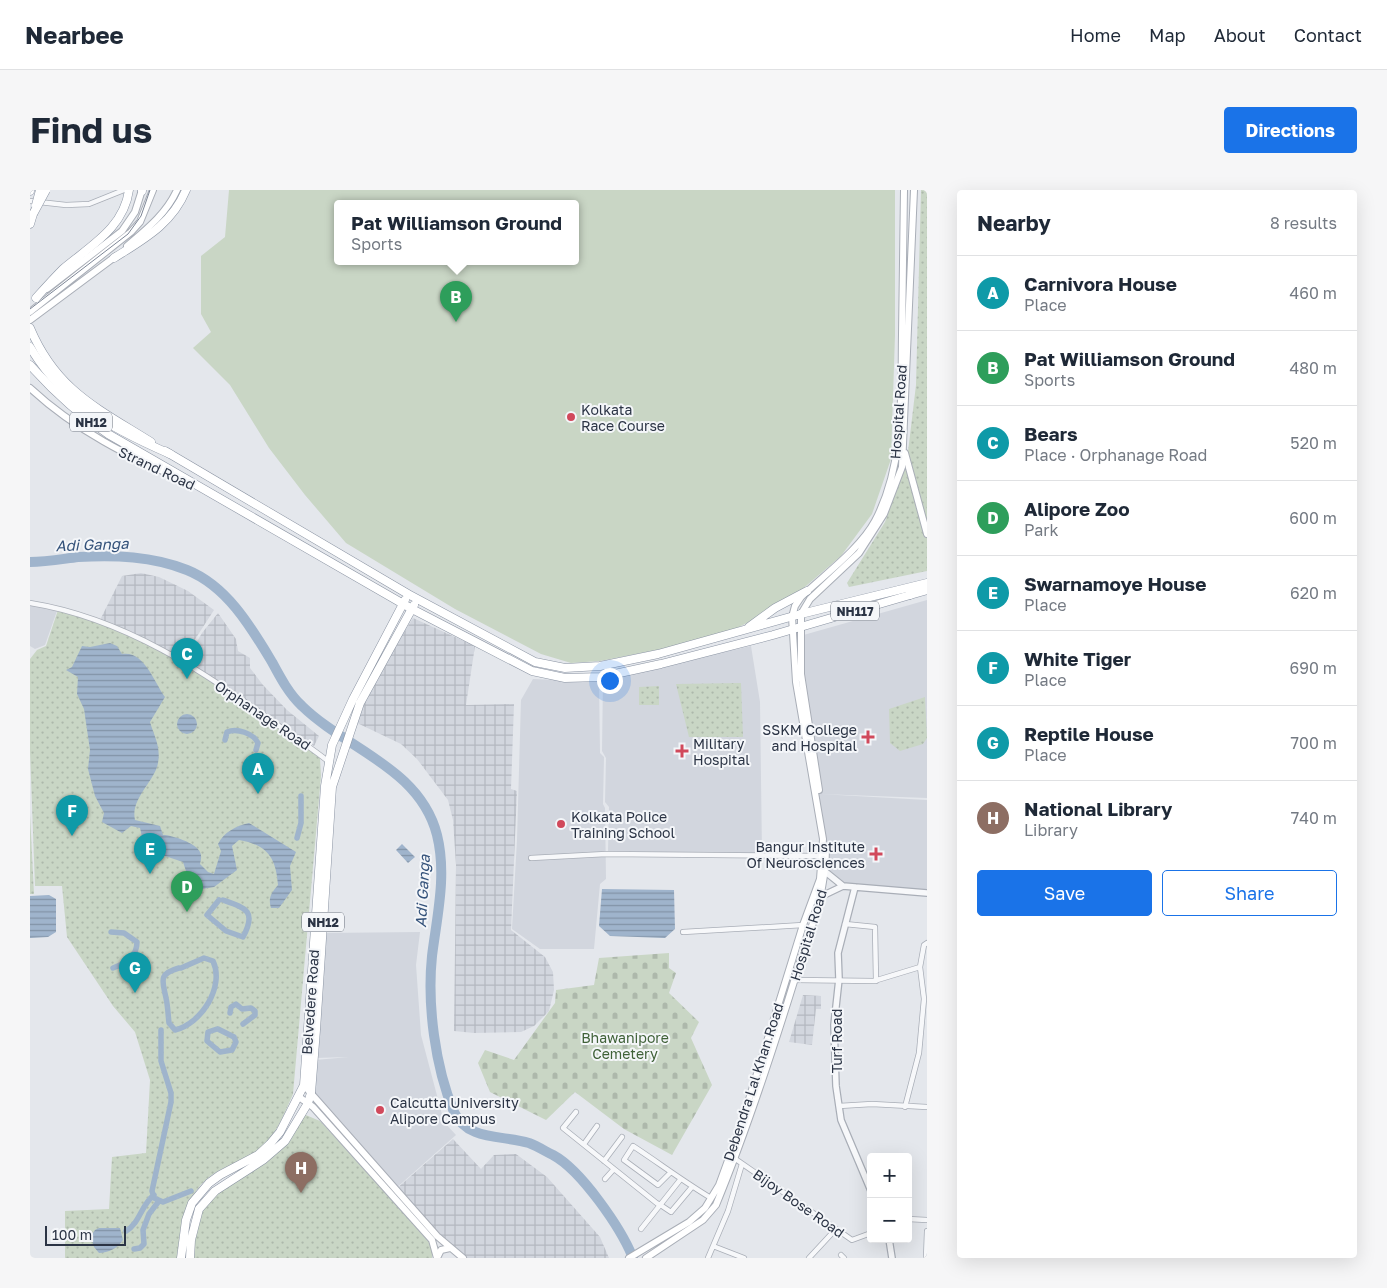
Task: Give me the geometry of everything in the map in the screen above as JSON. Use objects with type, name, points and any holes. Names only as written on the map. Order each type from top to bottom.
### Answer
[{"type":"highway","points":[[30,224],[40,190]]},
{"type":"highway","points":[[33,214],[46,190]]},
{"type":"highway","points":[[33,300],[61,272],[108,232],[121,216],[127,204],[129,190]]},
{"type":"highway","points":[[114,258],[153,234],[165,224],[176,210],[186,190]]},
{"type":"highway","name":"NH12","points":[[30,328],[44,357],[56,374],[93,406],[170,454],[418,599]]},
{"type":"highway","points":[[30,348],[62,391],[104,422],[170,454]]},
{"type":"highway","name":"NH12","points":[[30,365],[54,393],[81,416],[412,610]]},
{"type":"highway","points":[[418,599],[535,662],[565,668],[600,666],[658,654],[801,614],[927,583]]},
{"type":"highway","points":[[746,630],[775,608],[807,591]]},
{"type":"highway","name":"NH117","points":[[412,610],[532,671],[565,678],[601,676],[661,664],[797,628],[910,594],[927,592]]},
{"type":"highway","name":"Belvedere Road","points":[[181,1258],[186,1220],[192,1203],[200,1192],[220,1175],[258,1155],[280,1132],[304,1085],[325,786],[332,745],[408,594]]},
{"type":"highway","name":"Belvedere Road","points":[[308,1103],[311,1093],[332,787],[360,703],[418,599]]},
{"type":"highway","points":[[658,654],[661,664]]},
{"type":"highway","name":"NH12","points":[[190,1258],[191,1240],[199,1209],[215,1191],[263,1160],[285,1141],[308,1103]]},
{"type":"main road","points":[[33,300],[122,231],[130,221],[141,190]]},
{"type":"main road","points":[[30,312],[131,232],[140,222],[153,190]]},
{"type":"main road","points":[[30,320],[114,258],[158,220],[171,204],[177,190]]},
{"type":"main road","name":"Hospital Road","points":[[823,870],[827,839],[801,674],[797,628],[792,617],[795,606],[807,591],[861,540],[875,521],[890,479],[896,455],[901,406],[904,190]]},
{"type":"main road","name":"Hospital Road","points":[[797,628],[801,614],[810,599],[859,554],[884,514],[902,467],[914,190]]},
{"type":"main road","name":"Strand Road","points":[[30,388],[80,428],[126,455],[213,494]]},
{"type":"main road","name":"Hospital Road","points":[[904,450],[927,534]]},
{"type":"main road","name":"Debendra Lal Khan Road","points":[[629,1258],[683,1226],[705,1208],[720,1181],[732,1157],[803,926],[817,896],[823,870],[823,839],[796,682],[797,628]]},
{"type":"main road","name":"Hospital Road","points":[[646,1258],[703,1220],[716,1205],[732,1157],[768,1069],[795,980],[817,896]]},
{"type":"main road","points":[[304,1085],[435,1238],[437,1258]]},
{"type":"main road","points":[[299,1097],[308,1103],[435,1238],[463,1258]]},
{"type":"main road","points":[[437,1258],[441,1250],[450,1248]]},
{"type":"street","points":[[30,201],[66,205],[89,204],[109,198],[124,190]]},
{"type":"street","name":"Orphanage Road","points":[[30,603],[67,611],[166,651],[244,701],[329,762]]},
{"type":"street","points":[[531,858],[606,854],[822,856]]},
{"type":"street","points":[[823,870],[843,886]]},
{"type":"street","points":[[817,896],[843,886],[927,893]]},
{"type":"street","name":"Turf Road","points":[[855,887],[838,953],[838,981],[834,1025],[836,1086],[846,1135],[867,1182]]},
{"type":"street","points":[[845,924],[876,928],[876,981]]},
{"type":"street","points":[[683,932],[803,926]]},
{"type":"street","points":[[905,1107],[924,1027],[925,1003],[920,967],[924,945],[927,943]]},
{"type":"street","points":[[795,980],[876,981],[920,967]]},
{"type":"street","points":[[839,1106],[872,1104],[927,1107]]},
{"type":"street","points":[[576,1112],[563,1128],[659,1205],[671,1212],[692,1187]]},
{"type":"street","points":[[584,1144],[597,1126]]},
{"type":"street","points":[[604,1161],[622,1137]]},
{"type":"street","points":[[671,1172],[658,1185],[624,1160],[633,1146],[671,1172],[680,1180],[711,1198]]},
{"type":"street","name":"Bijoy Bose Road","points":[[732,1157],[852,1240],[867,1234]]},
{"type":"street","points":[[708,1258],[728,1210],[742,1164]]},
{"type":"street","points":[[605,1179],[614,1169]]},
{"type":"street","points":[[641,1229],[680,1180]]},
{"type":"street","points":[[912,1219],[927,1220]]},
{"type":"street","points":[[809,1258],[835,1230]]},
{"type":"street","points":[[926,1258],[927,1231]]},
{"type":"street","points":[[890,1243],[892,1258]]},
{"type":"street","points":[[713,1246],[744,1258]]},
{"type":"shaded area","points":[[141,573],[159,577],[188,591],[214,610],[183,658],[100,620],[122,576]]},
{"type":"shaded area","name":"SSKM College and Hospital","points":[[927,600],[927,798],[820,794],[927,800],[927,892],[845,885],[832,876],[825,867],[800,680],[800,636]]},
{"type":"shaded area","points":[[30,604],[57,611],[45,645],[35,649],[30,646]]},
{"type":"shaded area","points":[[218,613],[236,639],[238,651],[250,658],[250,668],[263,685],[287,710],[319,736],[314,746],[186,660],[202,633]]},
{"type":"shaded area","points":[[413,618],[475,646],[466,705],[514,704],[511,789],[517,791],[511,930],[545,957],[553,972],[554,990],[549,1011],[534,1026],[521,1032],[474,1033],[454,1031],[456,865],[453,820],[448,800],[417,759],[401,744],[355,722],[380,671]]},
{"type":"shaded area","name":"Military Hospital","points":[[751,646],[760,702],[762,854],[608,851],[609,807],[605,802],[606,758],[602,751],[603,679]]},
{"type":"shaded area","name":"Kolkata Police Training School","points":[[533,679],[599,682],[600,753],[604,757],[603,804],[605,808],[606,879],[600,884],[594,949],[540,949],[512,929],[517,840],[521,700]]},
{"type":"shaded area","points":[[420,932],[416,965],[421,1035],[444,1122],[456,1135],[394,1190],[309,1098],[315,1060],[349,1057],[315,1058],[323,933]]},
{"type":"shaded area","points":[[803,995],[821,996],[821,1009],[816,1009],[812,1045],[789,1042]]},
{"type":"shaded area","points":[[453,1139],[481,1169],[494,1155],[516,1154],[547,1177],[600,1237],[609,1258],[466,1258],[433,1231],[395,1190]]},
{"type":"green space","name":"Kolkata Race Course","points":[[229,190],[895,190],[895,335],[891,459],[872,514],[841,556],[785,604],[735,629],[662,649],[600,661],[571,663],[541,654],[455,609],[346,543],[305,495],[269,448],[230,385],[193,348],[211,332],[201,314],[201,256],[225,237]]},
{"type":"green space","points":[[921,190],[927,190],[927,571],[849,587],[847,583],[885,522],[907,460],[916,385]]},
{"type":"green space","points":[[58,610],[93,620],[127,634],[161,652],[228,693],[320,758],[321,776],[293,1094],[279,1124],[265,1143],[249,1156],[215,1173],[197,1189],[182,1222],[178,1258],[65,1258],[65,1211],[109,1209],[112,1157],[146,1153],[150,1080],[135,1032],[113,1006],[67,937],[62,886],[35,886],[30,751],[30,659],[37,650],[46,646]]},
{"type":"green space","points":[[741,683],[743,737],[689,737],[676,684]]},
{"type":"green space","points":[[659,686],[659,705],[639,705],[639,687]]},
{"type":"green space","points":[[925,697],[927,738],[923,744],[900,751],[890,743],[889,709]]},
{"type":"green space","points":[[30,814],[34,894],[30,894]]},
{"type":"green space","name":"Bhawanipore Cemetery","points":[[669,953],[669,968],[676,973],[669,993],[699,1022],[691,1038],[712,1085],[672,1155],[624,1129],[575,1092],[546,1120],[490,1092],[478,1063],[485,1050],[514,1060],[555,1003],[556,990],[594,985],[599,958]]},
{"type":"green space","points":[[301,1113],[320,1121],[432,1241],[432,1258],[191,1258],[192,1242],[206,1201],[257,1165],[284,1138]]},
{"type":"water","points":[[110,643],[117,646],[122,654],[130,654],[142,662],[148,668],[165,697],[150,722],[158,746],[158,763],[156,770],[139,797],[134,812],[135,820],[160,826],[163,835],[178,838],[194,846],[201,854],[200,864],[208,872],[214,874],[221,851],[218,844],[231,830],[249,823],[296,852],[290,866],[292,890],[279,908],[271,908],[270,901],[272,893],[278,885],[275,867],[268,854],[257,845],[239,840],[232,846],[237,870],[214,887],[202,889],[186,871],[183,862],[162,855],[158,846],[143,841],[140,828],[131,826],[122,833],[102,822],[104,813],[95,796],[88,769],[90,750],[84,709],[77,694],[78,677],[66,670],[72,667],[82,646],[90,647]]},
{"type":"water","points":[[187,714],[194,717],[197,724],[194,731],[187,734],[180,731],[177,724],[180,717]]},
{"type":"water","points":[[402,844],[415,857],[408,863],[396,850]]},
{"type":"water","points":[[602,889],[674,890],[675,929],[665,938],[610,936],[599,926]]},
{"type":"water","points":[[49,895],[56,899],[56,932],[48,937],[30,938],[30,896]]},
{"type":"water","points":[[99,1228],[120,1228],[123,1240],[112,1250],[99,1253],[94,1247],[91,1236]]},
{"type":"waterway","name":"Adi Ganga","points":[[30,562],[106,556],[147,559],[174,565],[201,577],[214,586],[237,609],[297,701],[339,735],[380,761],[415,793],[428,812],[437,835],[440,850],[441,880],[431,975],[432,1015],[437,1056],[454,1112],[468,1128],[487,1135],[529,1143],[564,1163],[576,1173],[610,1216],[633,1258]]},
{"type":"waterway","points":[[225,740],[227,732],[244,732],[256,739],[258,743],[256,750]]},
{"type":"waterway","points":[[297,838],[301,823],[301,796]]},
{"type":"waterway","points":[[219,900],[207,915],[226,931],[243,937],[249,921],[247,912],[243,908],[223,900]]},
{"type":"waterway","points":[[111,932],[124,933],[137,942],[133,956],[113,968]]},
{"type":"waterway","points":[[179,968],[167,973],[163,979],[169,1023],[175,1030],[185,1026],[202,1012],[213,993],[216,982],[216,971],[213,961],[204,958],[181,968]]},
{"type":"waterway","points":[[230,1013],[231,1007],[236,1004],[242,1009],[251,1008],[255,1011],[255,1015],[243,1024]]},
{"type":"waterway","points":[[217,1029],[208,1032],[207,1041],[220,1052],[232,1050],[236,1042],[234,1037],[218,1029]]},
{"type":"waterway","points":[[161,1030],[161,1061],[171,1093],[171,1102],[152,1191],[154,1198],[163,1202],[191,1191]]},
{"type":"waterway","points":[[126,1231],[131,1228],[154,1195]]},
{"type":"waterway","points":[[134,1249],[140,1248],[144,1244],[143,1230],[149,1214],[159,1201]]},
{"type":"tram line","points":[[30,309],[128,234],[141,216],[150,190]]},
{"type":"place","name":"Pat Williamson Ground","points":[[456,322]]},
{"type":"place","name":"Kolkata Race Course","points":[[571,417]]},
{"type":"place","name":"Bears","points":[[187,679]]},
{"type":"place","name":"SSKM College and Hospital","points":[[868,737]]},
{"type":"place","name":"Military Hospital","points":[[682,751]]},
{"type":"place","name":"Carnivora House","points":[[258,794]]},
{"type":"place","name":"Kolkata Police Training School","points":[[561,824]]},
{"type":"place","name":"White Tiger","points":[[72,836]]},
{"type":"place","name":"Bangur Institute Of Neurosciences","points":[[876,854]]},
{"type":"place","name":"Swarnamoye House","points":[[150,874]]},
{"type":"place","name":"Alipore Zoo","points":[[187,912]]},
{"type":"place","name":"Reptile House","points":[[135,993]]},
{"type":"place","name":"Calcutta University Alipore Campus","points":[[380,1110]]},
{"type":"place","name":"National Library","points":[[301,1193]]}]
